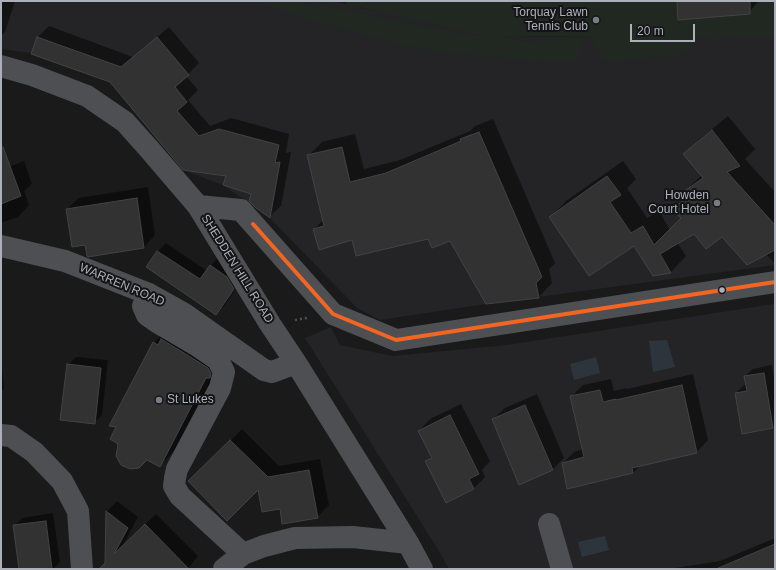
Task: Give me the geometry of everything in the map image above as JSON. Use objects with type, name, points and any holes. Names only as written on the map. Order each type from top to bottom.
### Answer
[{"type":"street","name":"SHEDDEN HILL ROAD","points":[[1,66],[32,75],[87,96],[125,122],[198,206],[270,324],[296,363],[408,543],[422,569]]},
{"type":"street","points":[[198,206],[241,210],[333,314],[396,340],[775,282]]},
{"type":"street","name":"WARREN ROAD","points":[[1,246],[65,261],[149,294],[183,313],[264,370],[272,372],[296,363]]},
{"type":"street","points":[[149,294],[143,306],[147,315],[218,360],[224,372],[220,388],[177,469],[174,486],[180,496],[243,554]]},
{"type":"street","points":[[1,435],[11,436],[34,452],[62,481],[78,511],[82,569]]},
{"type":"street","points":[[549,524],[562,569]]},
{"type":"street","points":[[224,569],[243,554],[264,546],[295,538],[354,537],[408,543]]},
{"type":"path","points":[[270,324],[333,314]]},
{"type":"shaded area","points":[[1,1],[330,1],[493,37],[775,37],[775,265],[486,304],[380,320],[357,308],[270,218],[223,185],[183,170],[107,79],[97,77],[31,53],[1,49]]},
{"type":"shaded area","name":"Torquay Lawn Tennis Club","points":[[258,1],[297,1],[419,26],[487,37],[346,4],[346,1],[775,1],[775,37],[727,37],[710,39],[696,37],[693,46],[675,56],[611,61],[604,60],[599,53],[593,39],[594,36],[498,37],[527,41],[584,38],[582,48],[575,60],[525,60],[474,56],[398,44],[298,16]]},
{"type":"shaded area","points":[[774,304],[775,569],[449,569],[305,338],[331,327],[340,345],[392,356],[507,345]]},
{"type":"shaded area","points":[[667,340],[675,367],[653,372],[649,341]]},
{"type":"shaded area","points":[[596,357],[600,373],[574,380],[570,364]]},
{"type":"shaded area","points":[[605,536],[609,550],[582,557],[578,542]]},
{"type":"building","points":[[677,1],[750,1],[750,14],[678,20]]},
{"type":"building","points":[[37,37],[121,67],[157,37],[189,75],[175,87],[187,102],[177,111],[199,136],[219,129],[279,145],[275,163],[280,162],[270,218],[249,201],[251,194],[223,185],[226,176],[183,170],[110,82],[31,54]]},
{"type":"building","points":[[712,130],[740,166],[727,172],[775,225],[775,250],[747,265],[722,237],[706,249],[694,234],[660,254],[671,273],[653,276],[634,246],[589,276],[549,217],[607,176],[621,195],[610,202],[631,233],[643,226],[654,245],[681,218],[672,210],[687,197],[683,192],[703,178],[683,154]]},
{"type":"building","points":[[479,132],[542,277],[536,283],[539,298],[486,304],[450,241],[432,248],[428,239],[356,256],[352,240],[319,250],[313,229],[324,226],[307,155],[342,147],[350,182],[386,173],[461,141],[460,139]]},
{"type":"building","points":[[1,147],[3,147],[21,196],[1,204]]},
{"type":"building","points":[[137,198],[144,248],[88,257],[85,245],[72,247],[66,209]]},
{"type":"building","points":[[157,251],[200,279],[210,265],[227,277],[234,289],[216,315],[146,267]]},
{"type":"building","name":"St Lukes","points":[[161,339],[208,368],[211,373],[210,378],[206,378],[160,467],[147,460],[139,468],[130,469],[121,465],[116,456],[118,444],[110,439],[116,427],[109,426],[153,342],[158,345]]},
{"type":"building","points":[[67,364],[101,368],[95,424],[60,420]]},
{"type":"building","points":[[764,373],[773,428],[742,434],[735,393],[747,391],[744,376]]},
{"type":"building","points":[[682,385],[697,453],[632,468],[633,473],[567,489],[562,463],[584,457],[570,396],[600,390],[603,402]]},
{"type":"building","points":[[525,405],[553,470],[519,485],[492,419]]},
{"type":"building","points":[[450,415],[479,474],[469,479],[474,489],[446,503],[425,461],[432,458],[418,431]]},
{"type":"building","points":[[230,440],[268,477],[309,470],[318,518],[282,524],[280,509],[262,512],[258,490],[227,521],[188,481]]},
{"type":"building","points":[[106,511],[128,528],[114,554],[145,524],[189,569],[99,569],[105,563]]},
{"type":"building","points":[[46,521],[52,569],[19,569],[13,525]]},
{"type":"building","points":[[775,544],[775,569],[716,569]]},
{"type":"transit line","points":[[253,224],[333,314],[396,340],[775,282]]},
{"type":"place","name":"Torquay Lawn Tennis Club","points":[[596,20]]},
{"type":"place","name":"Howden Court Hotel","points":[[717,203]]},
{"type":"place","name":"St Lukes","points":[[159,400]]}]
